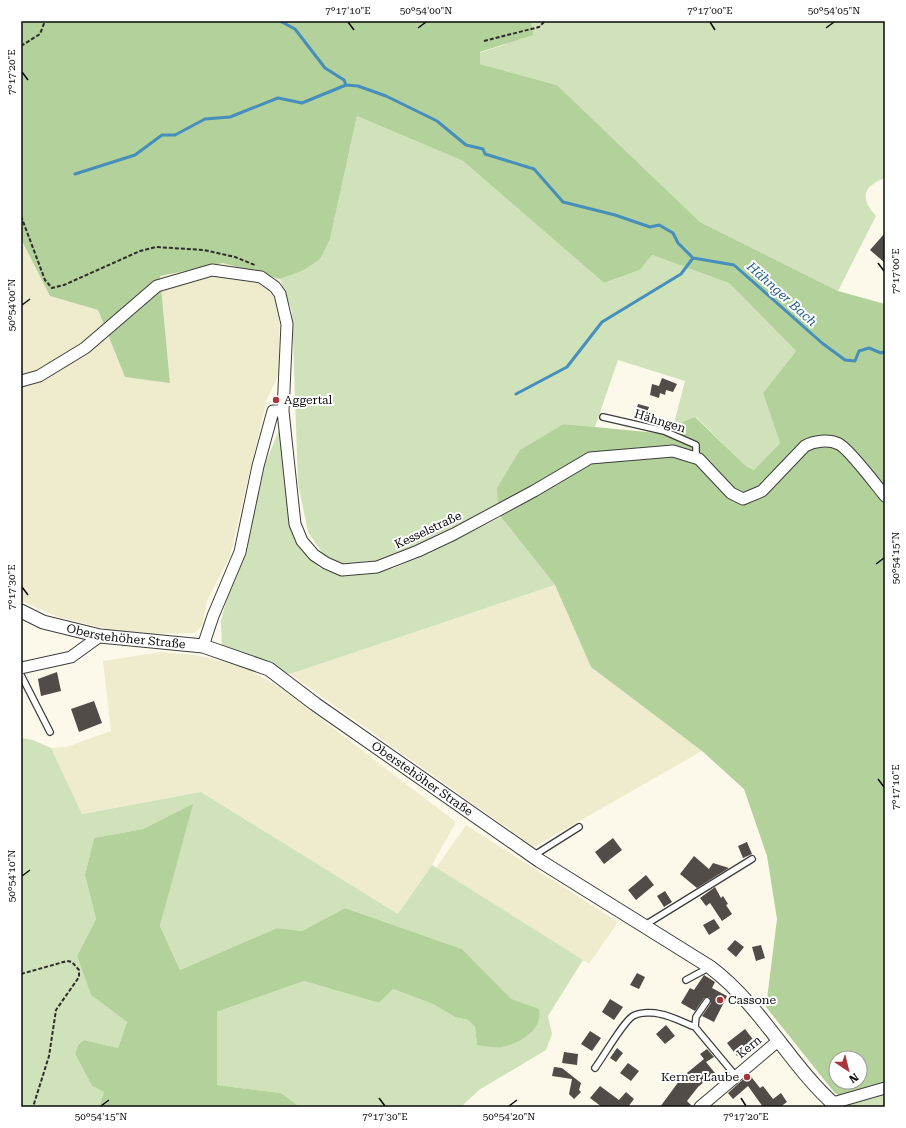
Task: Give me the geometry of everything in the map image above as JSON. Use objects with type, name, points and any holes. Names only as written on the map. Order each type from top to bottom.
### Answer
[{"type":"street","name":"Kesselstraße","points":[[21,381],[39,376],[85,348],[157,286],[212,270],[261,277],[275,287],[280,294],[287,324],[283,411],[295,524],[302,541],[314,555],[342,570],[360,570],[378,567],[418,551],[534,491],[590,458],[673,451],[696,458],[711,470],[731,493],[743,499],[762,491],[805,446],[812,442],[834,442],[840,444],[885,496]]},
{"type":"street","points":[[203,646],[213,616],[240,552],[258,466],[273,411],[283,411]]},
{"type":"street","name":"Oberstehöher Straße","points":[[21,611],[43,622],[100,636],[203,646],[269,669],[315,704],[533,856],[710,967],[740,992],[806,1075],[835,1105]]},
{"type":"street","points":[[21,668],[71,657],[100,636]]},
{"type":"street","name":"Kern","points":[[700,1107],[735,1075],[779,1040]]},
{"type":"street","points":[[835,1105],[885,1088]]},
{"type":"lane","name":"Hähngen","points":[[603,417],[664,431],[696,445],[696,458]]},
{"type":"lane","points":[[21,674],[50,732]]},
{"type":"lane","points":[[533,856],[579,827]]},
{"type":"lane","points":[[643,926],[752,859]]},
{"type":"lane","points":[[686,980],[710,967]]},
{"type":"lane","points":[[695,1027],[696,1017],[707,1001]]},
{"type":"lane","points":[[595,1068],[608,1052],[623,1027],[633,1016],[646,1013],[661,1014],[695,1027],[735,1075]]},
{"type":"path","points":[[21,46],[40,34],[44,21]]},
{"type":"path","points":[[484,40],[539,27],[545,21]]},
{"type":"path","points":[[21,216],[45,280],[52,288],[64,285],[135,253],[156,247],[204,250],[235,257],[257,266]]},
{"type":"path","points":[[21,974],[67,961],[72,962],[79,970],[79,976],[60,1003],[54,1016],[49,1056],[33,1107]]},
{"type":"shaded area","points":[[21,239],[50,296],[98,310],[125,377],[170,382],[160,276],[223,263],[280,279],[279,374],[267,399],[230,556],[207,601],[202,626],[195,633],[126,634],[58,617],[21,601]]},
{"type":"shaded area","points":[[555,585],[591,667],[702,751],[534,847],[290,674]]},
{"type":"shaded area","points":[[161,652],[196,655],[221,661],[251,671],[279,687],[456,822],[432,865],[398,914],[201,792],[82,814],[51,748],[66,747],[111,731],[103,661]]},
{"type":"shaded area","points":[[466,825],[618,922],[589,964],[436,868]]},
{"type":"green space","points":[[24,21],[531,21],[533,35],[480,52],[480,64],[557,85],[700,222],[838,291],[885,304],[885,1081],[868,1087],[868,1050],[828,1050],[828,1084],[766,1007],[777,919],[767,856],[744,789],[702,751],[591,667],[555,585],[501,517],[498,505],[497,488],[520,450],[564,424],[657,433],[695,417],[746,466],[754,470],[780,443],[763,393],[796,351],[729,283],[652,255],[640,270],[604,283],[463,161],[357,116],[330,239],[320,259],[302,271],[280,279],[223,263],[160,276],[170,383],[125,377],[98,310],[50,296],[21,239],[21,25]]},
{"type":"green space","points":[[531,21],[885,21],[885,178],[877,181],[868,189],[866,194],[867,204],[876,216],[838,291],[700,222],[557,85],[480,64],[479,53],[507,44],[532,23]]},
{"type":"green space","points":[[357,116],[463,161],[604,283],[640,270],[652,255],[729,283],[796,351],[763,393],[780,443],[754,470],[746,466],[696,417],[673,427],[685,381],[618,360],[595,427],[564,424],[498,505],[414,546],[376,561],[358,564],[340,564],[323,554],[308,532],[298,483],[292,311],[280,279],[302,271],[330,239]]},
{"type":"green space","points":[[281,425],[296,536],[319,568],[344,575],[371,574],[394,568],[430,553],[501,517],[555,585],[290,674],[222,649],[221,621],[257,484]]},
{"type":"green space","points":[[21,738],[33,740],[51,748],[82,814],[201,792],[398,914],[432,865],[583,960],[548,1016],[552,1034],[546,1050],[479,1090],[461,1107],[300,1107],[281,1093],[217,1085],[217,1012],[304,981],[379,1003],[393,989],[433,1004],[455,1017],[468,1020],[475,1027],[477,1045],[501,1047],[538,1009],[511,1000],[462,949],[345,908],[302,931],[277,928],[180,970],[160,926],[192,805],[143,829],[94,838],[85,875],[96,919],[77,956],[91,995],[127,1022],[118,1048],[84,1040],[78,1045],[75,1054],[92,1086],[104,1092],[99,1107],[21,1107]]},
{"type":"green space","points":[[193,804],[160,926],[180,970],[277,928],[302,931],[345,908],[462,949],[511,999],[539,1009],[539,1016],[534,1029],[523,1039],[502,1047],[477,1045],[475,1027],[468,1020],[455,1017],[433,1004],[393,989],[379,1003],[304,981],[217,1012],[217,1085],[281,1093],[300,1107],[99,1107],[104,1092],[92,1086],[75,1054],[78,1045],[84,1040],[118,1048],[127,1022],[91,995],[77,956],[96,919],[85,875],[94,838],[143,829]]},
{"type":"green space","points":[[885,1081],[885,1107],[851,1107],[839,1096],[857,1090],[868,1090],[868,1087]]},
{"type":"green space","points":[[832,1090],[857,1090],[839,1096]]},
{"type":"building","points":[[885,233],[885,263],[870,250]]},
{"type":"building","points":[[662,378],[677,384],[673,392],[666,390],[665,395],[660,393],[659,398],[650,395],[652,384],[659,386]]},
{"type":"building","points":[[638,404],[649,407],[644,421],[634,418]]},
{"type":"building","points":[[57,672],[61,691],[41,696],[38,679]]},
{"type":"building","points":[[94,701],[102,723],[79,732],[71,709]]},
{"type":"building","points":[[613,838],[622,850],[604,864],[595,852]]},
{"type":"building","points":[[747,842],[752,854],[743,858],[738,846]]},
{"type":"building","points":[[694,856],[709,869],[713,863],[729,868],[697,888],[680,874]]},
{"type":"building","points":[[646,875],[654,885],[636,900],[628,890]]},
{"type":"building","points":[[715,887],[721,898],[723,896],[728,904],[726,905],[732,914],[722,921],[710,903],[706,906],[700,898]]},
{"type":"building","points":[[665,891],[672,902],[664,907],[657,896]]},
{"type":"building","points":[[714,919],[720,928],[709,935],[703,925]]},
{"type":"building","points":[[735,940],[744,947],[736,957],[727,949]]},
{"type":"building","points":[[761,945],[765,958],[756,961],[752,947]]},
{"type":"building","points":[[637,973],[645,977],[639,989],[630,985]]},
{"type":"building","points":[[704,975],[715,982],[712,988],[727,996],[714,1022],[702,1016],[711,1003],[709,997],[704,998],[695,1011],[681,1003],[690,988],[694,990]]},
{"type":"building","points":[[610,999],[623,1007],[614,1020],[602,1012]]},
{"type":"building","points":[[666,1025],[675,1036],[665,1044],[656,1034]]},
{"type":"building","points":[[745,1029],[755,1042],[737,1056],[727,1043]]},
{"type":"building","points":[[590,1031],[601,1038],[592,1051],[581,1044]]},
{"type":"building","points":[[617,1048],[623,1053],[616,1062],[610,1058]]},
{"type":"building","points":[[707,1049],[714,1057],[706,1062],[715,1073],[698,1087],[687,1101],[693,1107],[660,1107],[682,1077],[704,1059],[700,1054]]},
{"type":"building","points":[[564,1052],[578,1054],[577,1065],[562,1063]]},
{"type":"building","points":[[628,1063],[639,1071],[631,1081],[620,1073]]},
{"type":"building","points":[[554,1067],[562,1068],[581,1083],[579,1090],[581,1092],[574,1099],[569,1094],[572,1079],[552,1076]]},
{"type":"building","points":[[749,1074],[760,1088],[763,1086],[773,1099],[781,1093],[787,1102],[780,1107],[763,1107],[748,1086],[733,1099],[728,1093]]},
{"type":"building","points":[[600,1086],[619,1100],[626,1092],[634,1099],[628,1107],[602,1107],[590,1098]]},
{"type":"waterway","name":"Hähnger Bach","points":[[280,21],[295,29],[325,68],[344,80],[346,85]]},
{"type":"waterway","name":"Hähnger Bach","points":[[75,174],[135,155],[162,135],[175,135],[205,119],[230,117],[278,98],[302,103],[346,85],[358,86],[386,96],[437,121],[466,145],[483,149],[485,154],[534,169],[563,202],[615,215],[650,227],[659,225],[673,233],[678,243],[693,258],[734,265],[822,343],[845,360],[855,361],[859,351],[869,348],[881,353],[885,351]]},
{"type":"waterway","points":[[516,394],[567,367],[602,322],[681,274],[693,258]]},
{"type":"place","name":"Aggertal","points":[[276,400]]},
{"type":"place","name":"Cassone","points":[[720,1000]]},
{"type":"place","name":"Kerner Laube","points":[[747,1077]]}]
